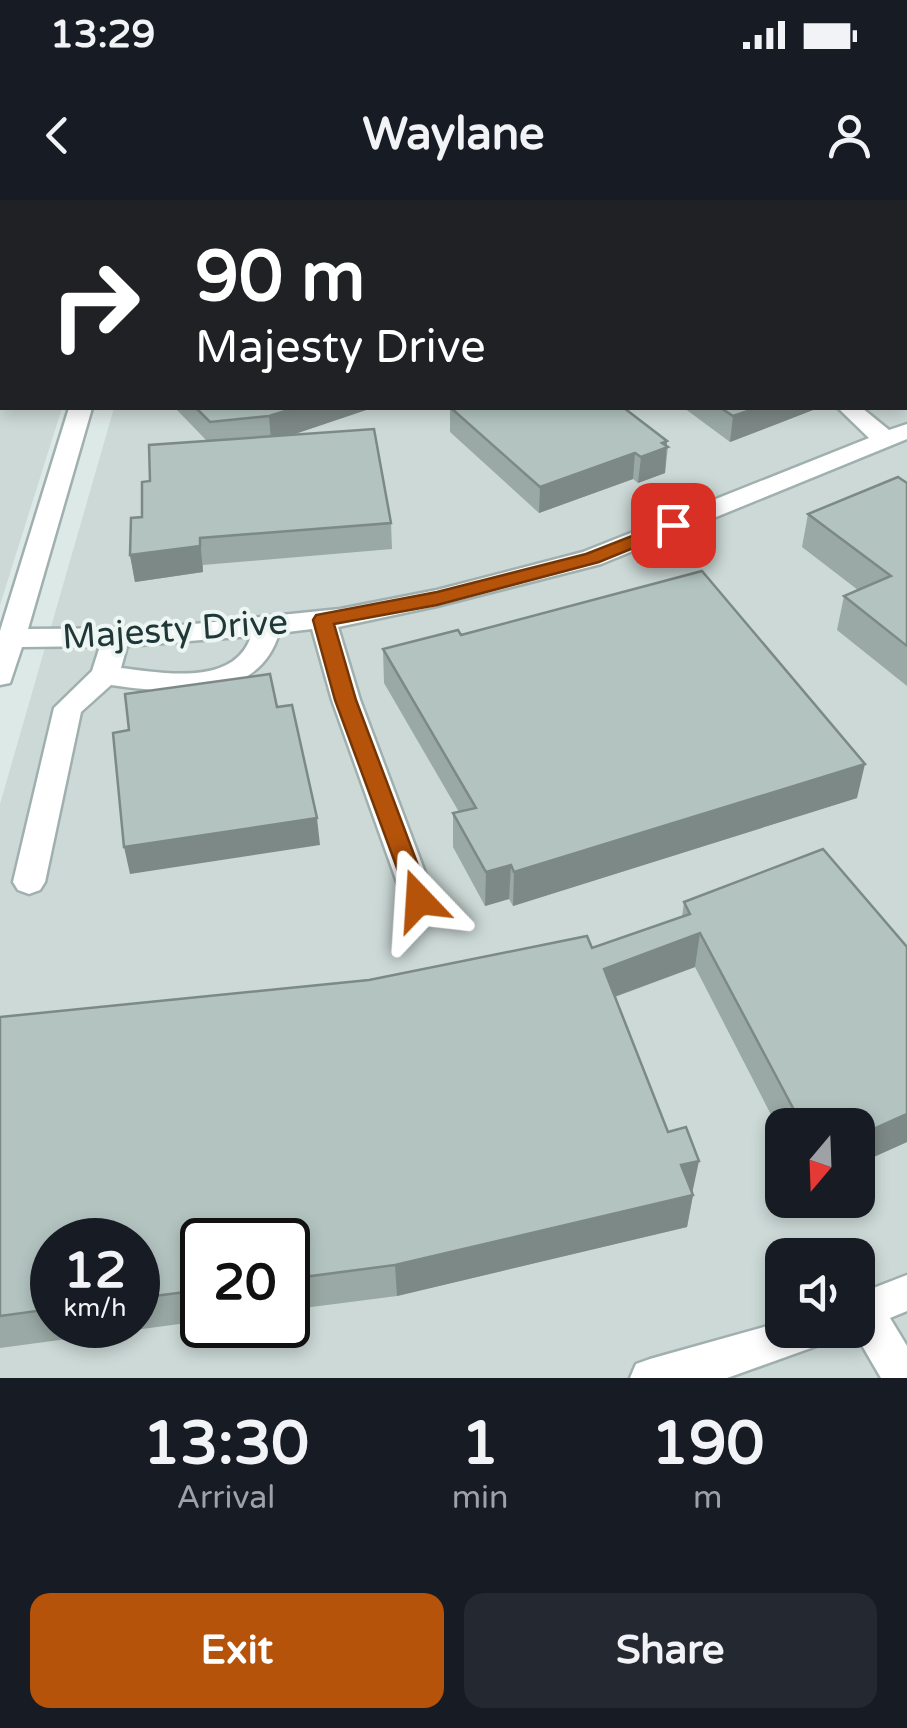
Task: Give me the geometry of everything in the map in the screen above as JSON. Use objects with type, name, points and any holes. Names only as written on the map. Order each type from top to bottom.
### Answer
[{"type":"street","points":[[0,676],[79,410]]},
{"type":"street","points":[[852,410],[896,435]]},
{"type":"street","name":"Majesty Drive","points":[[11,638],[116,637],[268,626],[420,602],[592,558],[896,435]]},
{"type":"street","points":[[323,620],[346,700],[419,900]]},
{"type":"street","points":[[105,675],[197,680],[234,676],[257,655],[268,626]]},
{"type":"street","points":[[29,882],[68,708],[105,675],[116,637]]},
{"type":"street","points":[[875,1305],[907,1293]]},
{"type":"street","points":[[875,1334],[904,1378]]},
{"type":"street","points":[[650,1378],[765,1348]]},
{"type":"shaded area","points":[[0,410],[61,410],[0,605]]},
{"type":"shaded area","points":[[113,410],[907,410],[907,1378],[0,1378],[0,804]]},
{"type":"building","points":[[198,410],[288,410],[269,416],[210,422]]},
{"type":"building","points":[[453,410],[627,410],[667,441],[662,443],[668,447],[641,457],[635,453],[540,487]]},
{"type":"building","points":[[724,410],[751,410],[733,416]]},
{"type":"building","points":[[374,429],[391,523],[200,538],[200,546],[130,555],[131,518],[142,517],[142,482],[150,481],[149,445]]},
{"type":"building","points":[[898,477],[907,483],[907,646],[844,596],[891,576],[808,514]]},
{"type":"building","points":[[702,571],[865,764],[514,872],[511,865],[486,872],[453,813],[476,808],[383,649],[458,630],[461,635]]},
{"type":"building","points":[[270,674],[277,707],[292,705],[317,818],[124,847],[113,733],[129,730],[125,694]]},
{"type":"building","points":[[823,849],[907,947],[907,1114],[875,1128],[875,1108],[793,1108],[700,933],[604,969],[668,1132],[686,1127],[699,1161],[681,1165],[693,1195],[395,1265],[310,1276],[310,1218],[180,1218],[180,1293],[160,1295],[160,1218],[30,1218],[30,1312],[0,1316],[0,1017],[369,980],[587,936],[592,948],[690,914],[684,902]]},
{"type":"route","points":[[419,900],[346,700],[323,620],[385,610],[592,558],[673,525]]}]
